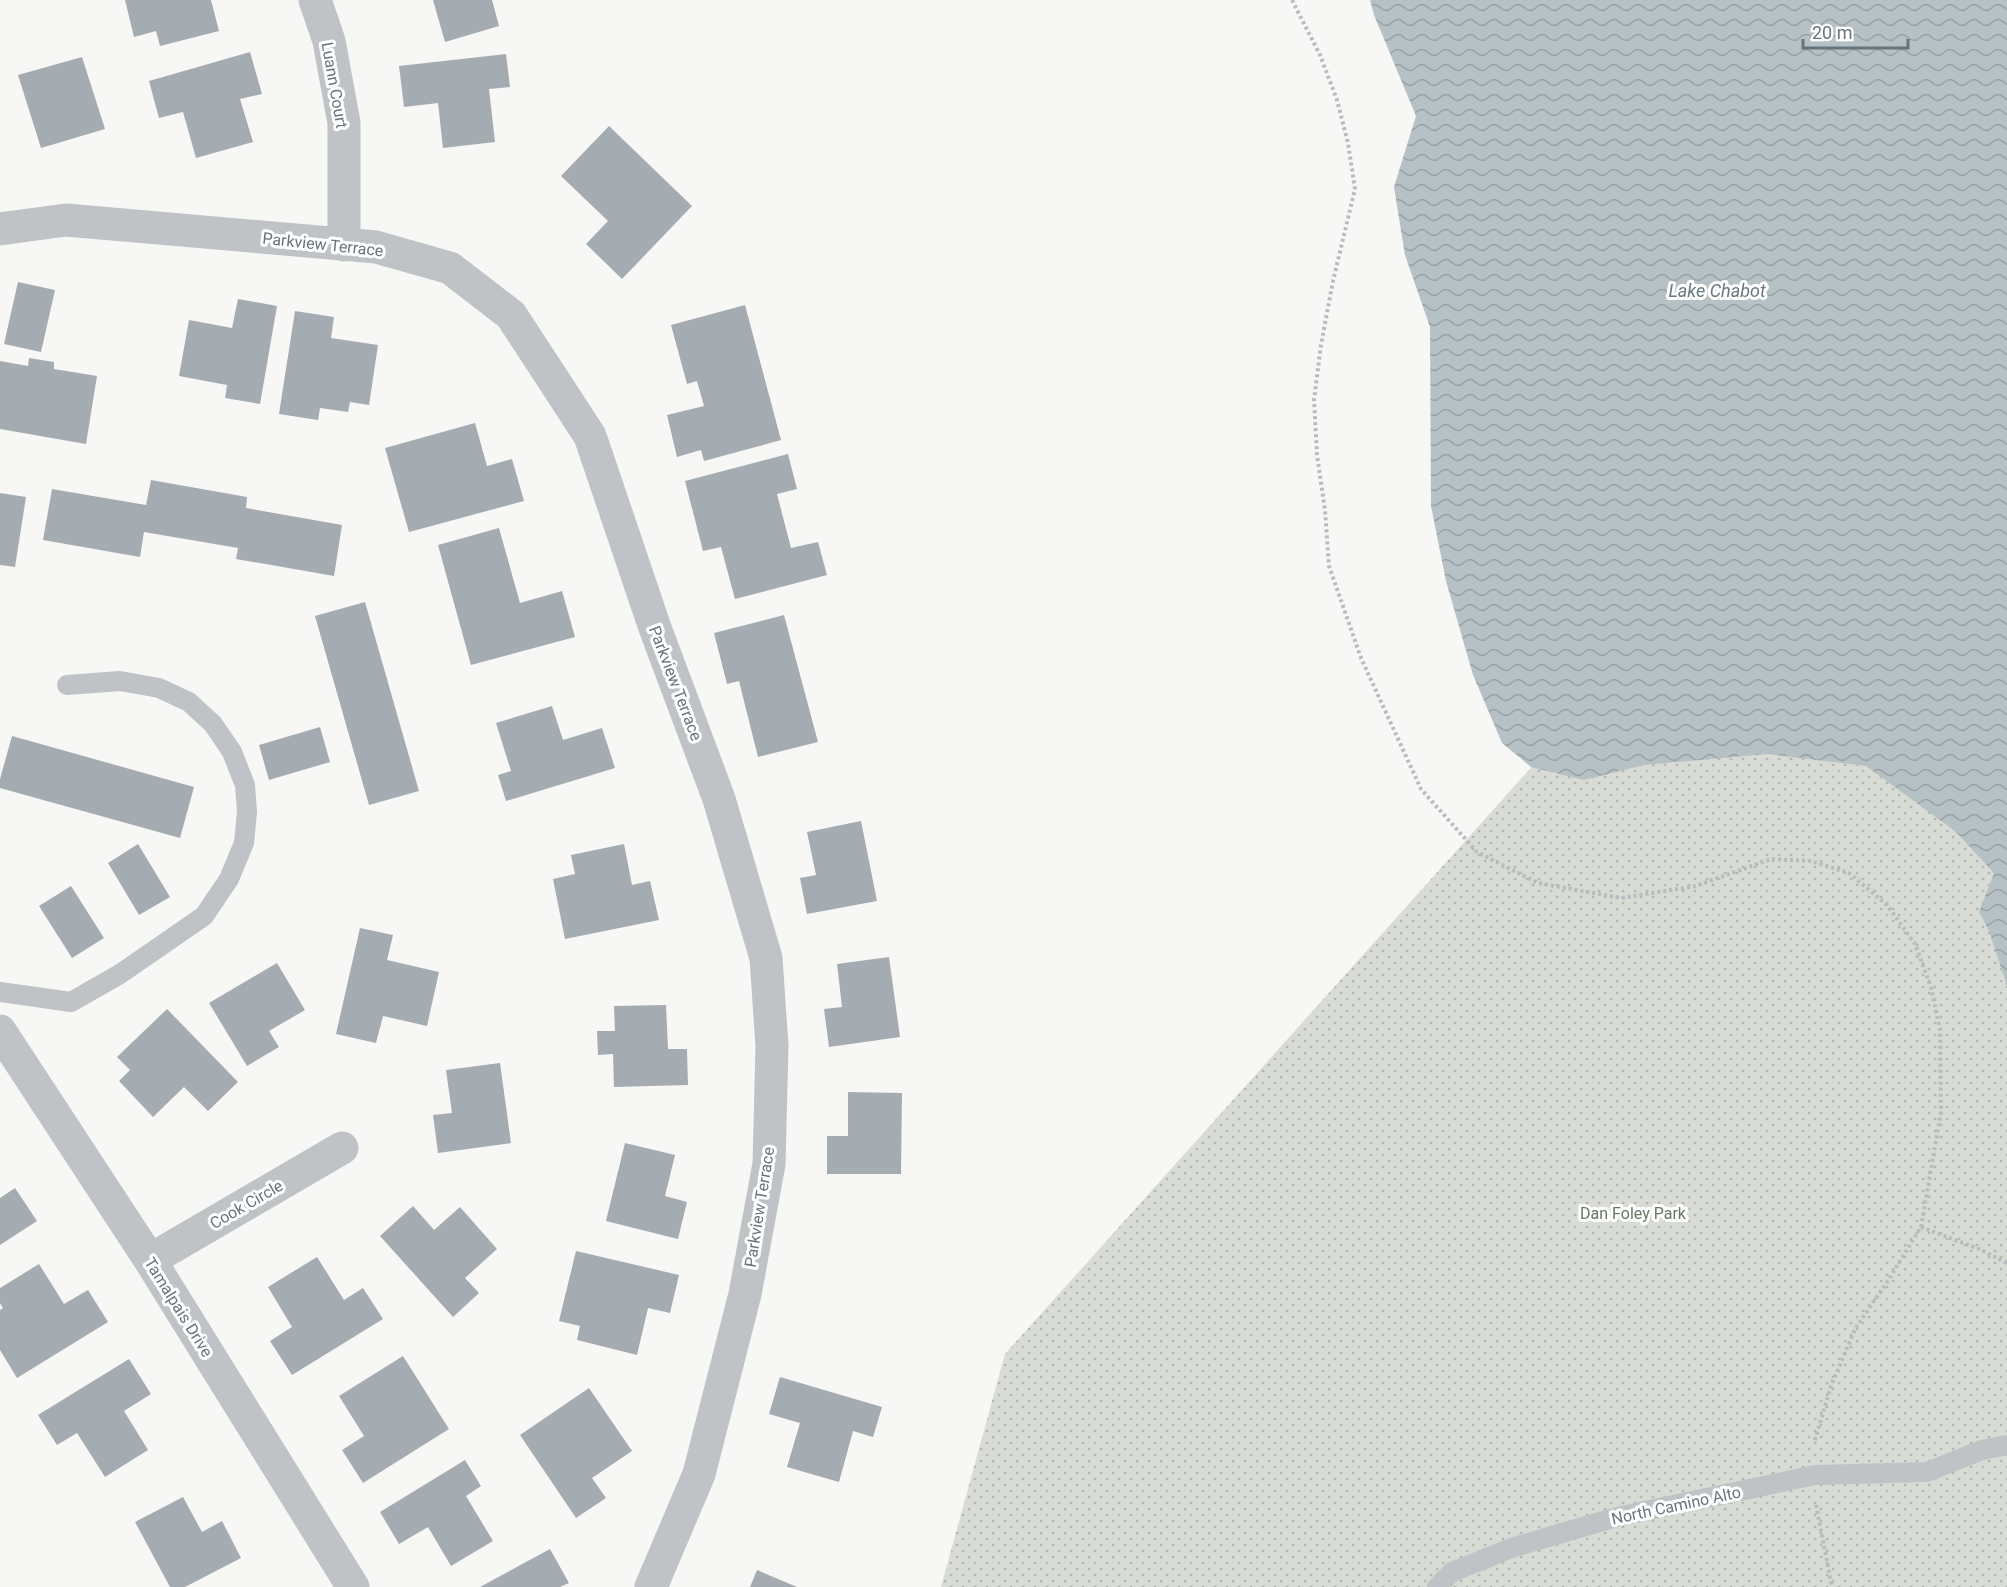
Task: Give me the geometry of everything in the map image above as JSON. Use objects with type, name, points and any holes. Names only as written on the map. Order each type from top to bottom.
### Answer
[{"type":"street","name":"Luann Court","points":[[315,0],[329,41],[344,123],[344,245]]},
{"type":"street","name":"Parkview Terrace","points":[[0,230],[66,220],[376,247],[450,268],[511,315],[590,436],[655,628],[719,799],[766,958],[772,1046],[769,1164],[745,1294],[699,1474],[651,1587]]},
{"type":"street","name":"Tamalpais Drive","points":[[0,1031],[150,1260],[353,1587]]},
{"type":"street","name":"Cook Circle","points":[[150,1260],[342,1148]]},
{"type":"lane","points":[[0,992],[71,1002],[120,974],[204,916],[229,879],[244,843],[247,812],[245,785],[232,752],[213,724],[189,702],[159,688],[120,681],[67,685]]},
{"type":"lane","name":"North Camino Alto","points":[[1437,1587],[1452,1572],[1514,1547],[1617,1517],[1815,1475],[1927,1472],[1982,1450],[2007,1445]]},
{"type":"path","points":[[1292,0],[1320,55],[1337,100],[1348,142],[1355,189],[1331,291],[1314,400],[1317,454],[1325,510],[1329,566],[1360,658],[1421,789],[1477,852],[1538,883],[1621,898],[1696,886],[1770,859],[1811,861],[1849,873],[1887,905],[1915,944],[1931,987],[1940,1030],[1941,1113],[1921,1227],[1855,1329],[1831,1386],[1814,1443]]},
{"type":"path","points":[[1921,1227],[2007,1263]]},
{"type":"path","points":[[1816,1505],[1832,1587]]},
{"type":"green space","name":"Dan Foley Park","points":[[1720,557],[2007,746],[2007,1587],[941,1587],[1005,1354]]},
{"type":"water","name":"Lake Chabot","points":[[1370,0],[2007,0],[2007,986],[1989,931],[1979,912],[1994,873],[1955,831],[1866,766],[1767,754],[1644,765],[1584,780],[1531,767],[1502,743],[1473,675],[1446,581],[1431,506],[1430,327],[1405,255],[1394,187],[1416,116],[1374,15]]},
{"type":"building","points":[[125,0],[211,0],[219,31],[160,46],[156,31],[134,37]]},
{"type":"building","points":[[433,0],[492,0],[499,26],[445,42]]},
{"type":"building","points":[[250,52],[262,94],[240,99],[253,142],[196,158],[183,112],[159,118],[149,81]]},
{"type":"building","points":[[506,54],[510,87],[489,89],[495,142],[443,148],[438,103],[404,107],[399,66]]},
{"type":"building","points":[[82,57],[105,129],[41,148],[18,75]]},
{"type":"building","points":[[609,126],[692,206],[622,279],[586,244],[608,221],[561,176]]},
{"type":"building","points":[[18,282],[55,290],[41,352],[4,344]]},
{"type":"building","points":[[238,299],[277,306],[260,404],[225,398],[227,385],[179,376],[189,320],[232,328]]},
{"type":"building","points":[[745,305],[781,440],[704,461],[701,450],[677,457],[667,415],[704,406],[697,381],[687,384],[671,325]]},
{"type":"building","points":[[295,311],[334,317],[331,338],[378,345],[369,405],[350,402],[348,412],[320,408],[318,420],[279,414]]},
{"type":"building","points":[[29,358],[54,362],[54,369],[97,376],[86,444],[0,429],[0,361],[28,366]]},
{"type":"building","points":[[475,423],[487,466],[512,459],[524,501],[409,532],[385,448]]},
{"type":"building","points":[[788,454],[797,489],[777,494],[791,548],[818,542],[827,575],[735,599],[721,547],[703,551],[685,481]]},
{"type":"building","points":[[151,480],[247,497],[246,508],[342,525],[334,576],[236,559],[238,548],[144,532],[140,557],[43,540],[52,489],[146,505]]},
{"type":"building","points":[[0,493],[26,497],[15,567],[0,565]]},
{"type":"building","points":[[499,528],[520,603],[562,591],[575,637],[471,665],[438,545]]},
{"type":"building","points":[[365,602],[419,791],[369,805],[315,616]]},
{"type":"building","points":[[784,615],[818,742],[758,757],[739,681],[727,684],[714,633]]},
{"type":"building","points":[[552,706],[563,740],[602,728],[615,768],[506,801],[498,775],[511,771],[496,723]]},
{"type":"building","points":[[320,727],[330,762],[269,780],[259,745]]},
{"type":"building","points":[[12,736],[194,787],[180,838],[0,788],[0,779]]},
{"type":"building","points":[[861,821],[877,901],[807,914],[800,878],[816,875],[807,832]]},
{"type":"building","points":[[138,844],[170,897],[139,915],[108,863]]},
{"type":"building","points":[[624,844],[632,885],[650,881],[659,920],[565,939],[553,879],[575,874],[571,855]]},
{"type":"building","points":[[71,886],[104,938],[72,958],[39,906]]},
{"type":"building","points":[[360,928],[393,935],[387,960],[439,972],[427,1026],[383,1016],[376,1043],[336,1034]]},
{"type":"building","points":[[889,957],[900,1037],[829,1047],[824,1009],[842,1007],[837,964]]},
{"type":"building","points":[[277,963],[305,1010],[269,1031],[279,1047],[247,1066],[209,1003]]},
{"type":"building","points":[[666,1005],[668,1049],[687,1049],[688,1085],[614,1087],[613,1054],[598,1055],[597,1031],[615,1031],[614,1006]]},
{"type":"building","points":[[167,1009],[238,1082],[208,1111],[184,1087],[153,1117],[119,1081],[130,1070],[117,1057]]},
{"type":"building","points":[[500,1063],[511,1143],[438,1153],[433,1115],[452,1113],[446,1070]]},
{"type":"building","points":[[848,1092],[902,1093],[901,1174],[827,1174],[827,1136],[848,1136]]},
{"type":"building","points":[[625,1143],[675,1155],[665,1196],[687,1202],[678,1239],[606,1221]]},
{"type":"building","points":[[15,1188],[37,1221],[0,1245],[0,1198]]},
{"type":"building","points":[[413,1206],[434,1230],[460,1207],[497,1249],[465,1278],[479,1293],[453,1317],[380,1236]]},
{"type":"building","points":[[576,1251],[679,1275],[670,1313],[648,1308],[637,1355],[577,1340],[580,1326],[559,1321]]},
{"type":"building","points":[[317,1257],[344,1300],[363,1288],[383,1319],[292,1375],[270,1341],[292,1327],[268,1287]]},
{"type":"building","points":[[39,1264],[64,1304],[88,1290],[108,1322],[17,1378],[0,1350],[0,1310],[3,1308],[0,1303],[0,1288]]},
{"type":"building","points":[[403,1356],[449,1429],[363,1483],[342,1450],[364,1436],[339,1396]]},
{"type":"building","points":[[129,1359],[151,1394],[124,1411],[148,1450],[105,1477],[77,1433],[57,1445],[38,1415]]},
{"type":"building","points":[[780,1377],[882,1407],[873,1437],[853,1431],[839,1482],[787,1467],[800,1423],[769,1414]]},
{"type":"building","points":[[589,1388],[632,1451],[592,1478],[606,1498],[576,1518],[520,1435]]},
{"type":"building","points":[[465,1460],[481,1486],[466,1496],[493,1541],[451,1566],[428,1527],[399,1544],[380,1512]]},
{"type":"building","points":[[183,1497],[202,1532],[222,1521],[241,1558],[185,1587],[170,1587],[135,1522]]},
{"type":"building","points":[[550,1549],[569,1583],[560,1587],[480,1587]]},
{"type":"building","points":[[757,1570],[797,1587],[750,1587]]}]
